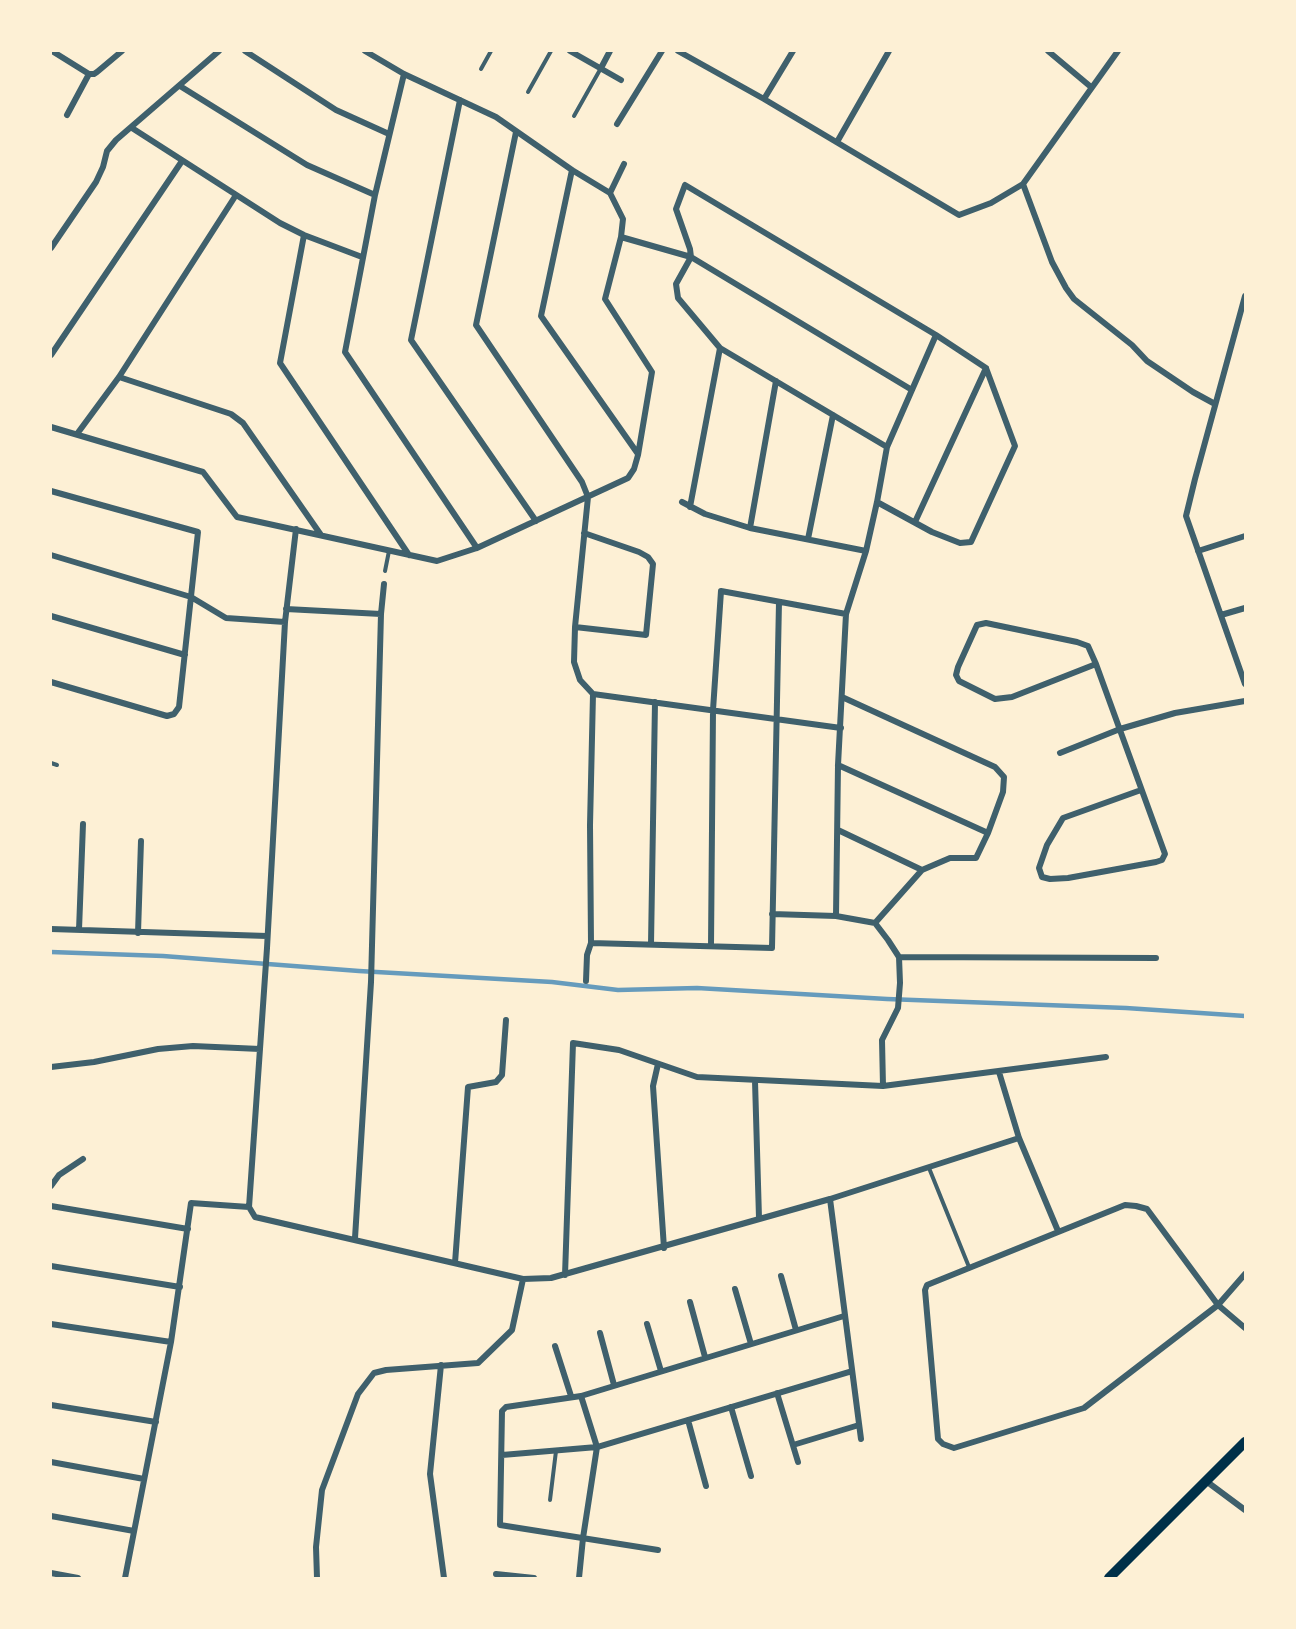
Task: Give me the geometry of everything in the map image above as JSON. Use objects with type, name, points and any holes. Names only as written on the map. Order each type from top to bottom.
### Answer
[{"type":"main road","points":[[1109,1578],[1245,1442]]},
{"type":"street","points":[[52,51],[89,74],[98,72],[122,51]]},
{"type":"street","points":[[51,248],[96,182],[107,151],[116,140],[219,51]]},
{"type":"street","points":[[245,51],[336,110],[389,134]]},
{"type":"street","points":[[51,427],[204,472],[237,517],[436,561],[477,548],[628,478],[634,469],[638,455],[652,372],[605,299],[621,237],[623,219],[610,193],[572,170],[496,117],[404,74],[365,51]]},
{"type":"street","points":[[570,51],[621,80]]},
{"type":"street","points":[[601,68],[610,51]]},
{"type":"street","points":[[617,124],[662,51]]},
{"type":"street","points":[[678,51],[764,99],[959,215],[991,203],[1023,184],[1118,51]]},
{"type":"street","points":[[764,99],[793,51]]},
{"type":"street","points":[[837,142],[889,51]]},
{"type":"street","points":[[1048,51],[1091,87]]},
{"type":"street","points":[[67,115],[89,74]]},
{"type":"street","points":[[404,74],[375,195],[345,351],[477,548]]},
{"type":"street","points":[[180,86],[307,165],[375,195]]},
{"type":"street","points":[[460,100],[411,340],[536,521]]},
{"type":"street","points":[[132,128],[280,223],[304,235],[362,257]]},
{"type":"street","points":[[516,132],[476,325],[582,482],[588,496],[575,627],[574,662],[580,680],[593,694],[841,728]]},
{"type":"street","points":[[51,355],[182,161]]},
{"type":"street","points":[[610,193],[624,164]]},
{"type":"street","points":[[572,170],[541,316],[638,455]]},
{"type":"street","points":[[1023,184],[1052,262],[1065,288],[1074,299],[1132,345],[1147,361],[1215,404]]},
{"type":"street","points":[[878,502],[932,532],[960,543],[971,542],[1015,446],[986,368],[936,335],[685,185],[676,209],[691,257],[676,284],[678,298],[720,348],[887,447]]},
{"type":"street","points":[[77,435],[119,377],[236,195]]},
{"type":"street","points":[[304,235],[280,363],[409,555]]},
{"type":"street","points":[[621,237],[691,257],[912,390]]},
{"type":"street","points":[[1245,296],[1186,511],[1245,684]]},
{"type":"street","points":[[836,916],[838,765],[846,614],[878,502],[887,447],[936,335]]},
{"type":"street","points":[[690,507],[720,348]]},
{"type":"street","points":[[915,522],[986,368]]},
{"type":"street","points":[[119,377],[231,414],[243,423],[322,535]]},
{"type":"street","points":[[750,528],[776,381]]},
{"type":"street","points":[[808,539],[833,415]]},
{"type":"street","points":[[51,491],[198,532],[179,707],[174,714],[167,716],[51,682]]},
{"type":"street","points":[[682,502],[705,514],[750,528],[866,550]]},
{"type":"street","points":[[296,529],[285,622],[267,948],[249,1207],[255,1216],[523,1279],[551,1278],[664,1248],[759,1218],[830,1199],[1019,1138]]},
{"type":"street","points":[[575,627],[646,635],[653,564],[648,557],[639,552],[584,533]]},
{"type":"street","points":[[1198,551],[1245,536]]},
{"type":"street","points":[[51,555],[191,597],[226,618],[285,622]]},
{"type":"street","points":[[355,1239],[370,982],[381,614],[384,584]]},
{"type":"street","points":[[711,946],[714,710],[721,591],[846,614]]},
{"type":"street","points":[[591,943],[772,948],[780,602]]},
{"type":"street","points":[[1221,615],[1245,608]]},
{"type":"street","points":[[286,609],[381,614]]},
{"type":"street","points":[[51,616],[185,655]]},
{"type":"street","points":[[1096,664],[1029,691],[995,699],[959,681],[956,675],[977,626],[986,623],[1088,646],[1096,664],[1165,854],[1162,860],[1156,862],[1068,878],[1042,877],[1039,868],[1047,845],[1063,818],[1141,790]]},
{"type":"street","points":[[586,981],[587,955],[591,943],[590,825],[593,694]]},
{"type":"street","points":[[842,697],[995,767],[1004,777],[1003,792],[976,858],[950,858],[922,870],[875,923]]},
{"type":"street","points":[[651,944],[655,702]]},
{"type":"street","points":[[1060,753],[1120,729],[1175,712],[1245,702]]},
{"type":"street","points":[[838,765],[988,833]]},
{"type":"street","points":[[79,930],[83,825]]},
{"type":"street","points":[[838,830],[922,870]]},
{"type":"street","points":[[138,933],[141,841]]},
{"type":"street","points":[[772,914],[836,916],[875,923],[899,957],[898,1008],[882,1040],[883,1086]]},
{"type":"street","points":[[51,929],[267,936]]},
{"type":"street","points":[[899,957],[1155,958]]},
{"type":"street","points":[[455,1263],[468,1087],[496,1082],[502,1075],[506,1020]]},
{"type":"street","points":[[565,1275],[573,1042],[619,1050],[697,1077],[883,1086],[1106,1057]]},
{"type":"street","points":[[51,1067],[94,1062],[158,1049],[193,1046],[260,1049]]},
{"type":"street","points":[[658,1064],[653,1086],[664,1248]]},
{"type":"street","points":[[999,1072],[1019,1138],[1059,1231]]},
{"type":"street","points":[[755,1081],[759,1218]]},
{"type":"street","points":[[51,1186],[59,1175],[83,1159]]},
{"type":"street","points":[[830,1199],[861,1439]]},
{"type":"street","points":[[125,1578],[171,1342],[191,1203],[249,1207]]},
{"type":"street","points":[[1245,1274],[1218,1305],[1084,1408],[954,1448],[938,1439],[925,1290],[927,1285],[1125,1205],[1147,1209],[1218,1305],[1245,1328]]},
{"type":"street","points":[[51,1206],[188,1229]]},
{"type":"street","points":[[51,1266],[180,1287]]},
{"type":"street","points":[[781,1276],[796,1330]]},
{"type":"street","points":[[317,1578],[316,1547],[322,1490],[358,1394],[374,1373],[386,1370],[478,1363],[512,1330],[523,1279]]},
{"type":"street","points":[[735,1289],[752,1344]]},
{"type":"street","points":[[690,1302],[705,1357]]},
{"type":"street","points":[[658,1550],[500,1525],[502,1411],[506,1407],[581,1396],[844,1316]]},
{"type":"street","points":[[51,1324],[171,1342]]},
{"type":"street","points":[[647,1324],[661,1371]]},
{"type":"street","points":[[600,1333],[614,1385]]},
{"type":"street","points":[[555,1346],[571,1396]]},
{"type":"street","points":[[441,1365],[430,1474],[444,1578]]},
{"type":"street","points":[[502,1455],[597,1447],[852,1371]]},
{"type":"street","points":[[777,1393],[798,1462]]},
{"type":"street","points":[[579,1578],[597,1447],[581,1396]]},
{"type":"street","points":[[51,1405],[156,1422]]},
{"type":"street","points":[[731,1407],[751,1476]]},
{"type":"street","points":[[688,1420],[706,1486]]},
{"type":"street","points":[[793,1445],[859,1425]]},
{"type":"street","points":[[51,1462],[144,1479]]},
{"type":"street","points":[[1206,1481],[1245,1510]]},
{"type":"street","points":[[51,1516],[134,1531]]},
{"type":"street","points":[[51,1573],[78,1578]]},
{"type":"street","points":[[496,1574],[534,1578]]},
{"type":"lane","points":[[481,69],[491,51]]},
{"type":"lane","points":[[528,92],[551,51]]},
{"type":"lane","points":[[574,116],[601,68]]},
{"type":"lane","points":[[385,571],[389,551]]},
{"type":"lane","points":[[51,763],[57,765]]},
{"type":"lane","points":[[929,1168],[970,1268]]},
{"type":"lane","points":[[550,1500],[556,1450]]},
{"type":"waterway","points":[[51,952],[163,956],[359,971],[552,982],[618,990],[697,988],[887,999],[1126,1008],[1245,1016]]}]
